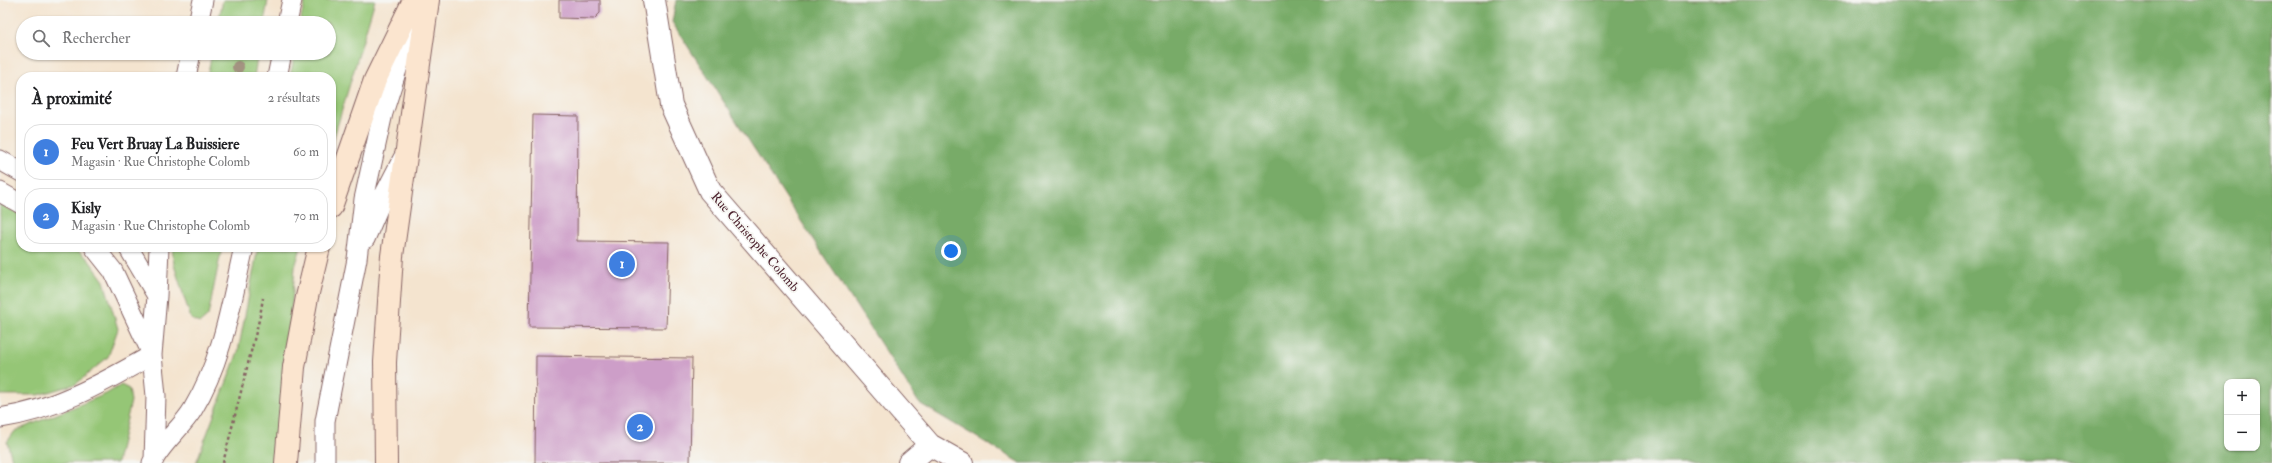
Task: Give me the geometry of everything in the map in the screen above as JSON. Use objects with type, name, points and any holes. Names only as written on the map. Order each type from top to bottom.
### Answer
[{"type":"main road","points":[[386,463],[385,362],[396,226],[428,0]]},
{"type":"main road","points":[[336,193],[375,80],[410,7]]},
{"type":"main road","points":[[286,463],[294,367],[307,297],[318,252]]},
{"type":"street","name":"Rue Christophe Colomb","points":[[654,0],[671,105],[710,191],[930,445],[962,463]]},
{"type":"street","points":[[909,463],[930,445]]},
{"type":"lane","points":[[199,16],[202,0]]},
{"type":"lane","points":[[289,16],[292,0]]},
{"type":"lane","points":[[324,463],[325,421],[356,259],[364,199],[383,113],[400,60],[410,7]]},
{"type":"lane","points":[[187,72],[190,60]]},
{"type":"lane","points":[[278,72],[281,60]]},
{"type":"lane","points":[[356,259],[383,197],[407,151]]},
{"type":"lane","points":[[0,160],[16,169]]},
{"type":"lane","points":[[0,192],[16,201]]},
{"type":"lane","points":[[98,252],[113,271],[152,355]]},
{"type":"lane","points":[[131,252],[157,296]]},
{"type":"lane","points":[[153,462],[156,396],[152,355],[159,252]]},
{"type":"lane","points":[[153,462],[193,410],[218,358],[230,317],[243,252]]},
{"type":"lane","points":[[0,418],[21,415],[68,399],[152,355]]},
{"type":"green space","points":[[223,0],[268,0],[265,16],[220,16]]},
{"type":"green space","points":[[305,0],[375,0],[336,130],[336,72],[291,72],[294,60],[336,60],[336,16],[302,16]]},
{"type":"green space","points":[[676,0],[2272,0],[2272,463],[1020,463],[919,403],[672,22]]},
{"type":"green space","points":[[211,60],[257,60],[255,72],[208,72]]},
{"type":"green space","points":[[0,204],[16,212],[16,252],[79,252],[88,259],[104,281],[118,329],[108,357],[76,384],[38,395],[0,395]]},
{"type":"green space","points":[[173,252],[221,252],[208,316],[200,323],[191,319],[174,265]]},
{"type":"green space","points":[[257,252],[300,252],[295,267],[279,463],[196,463],[238,352]]},
{"type":"green space","points":[[121,385],[129,389],[131,401],[117,463],[13,463],[7,442],[15,431],[106,394]]},
{"type":"building","points":[[559,0],[600,0],[600,13],[594,19],[559,18]]},
{"type":"building","points":[[533,115],[578,116],[577,241],[669,242],[666,328],[529,327]]},
{"type":"building","points":[[536,356],[692,358],[690,463],[535,463]]},
{"type":"place","name":"Feu Vert Bruay La Buissiere","points":[[622,264]]},
{"type":"place","name":"Kisly","points":[[640,427]]}]
